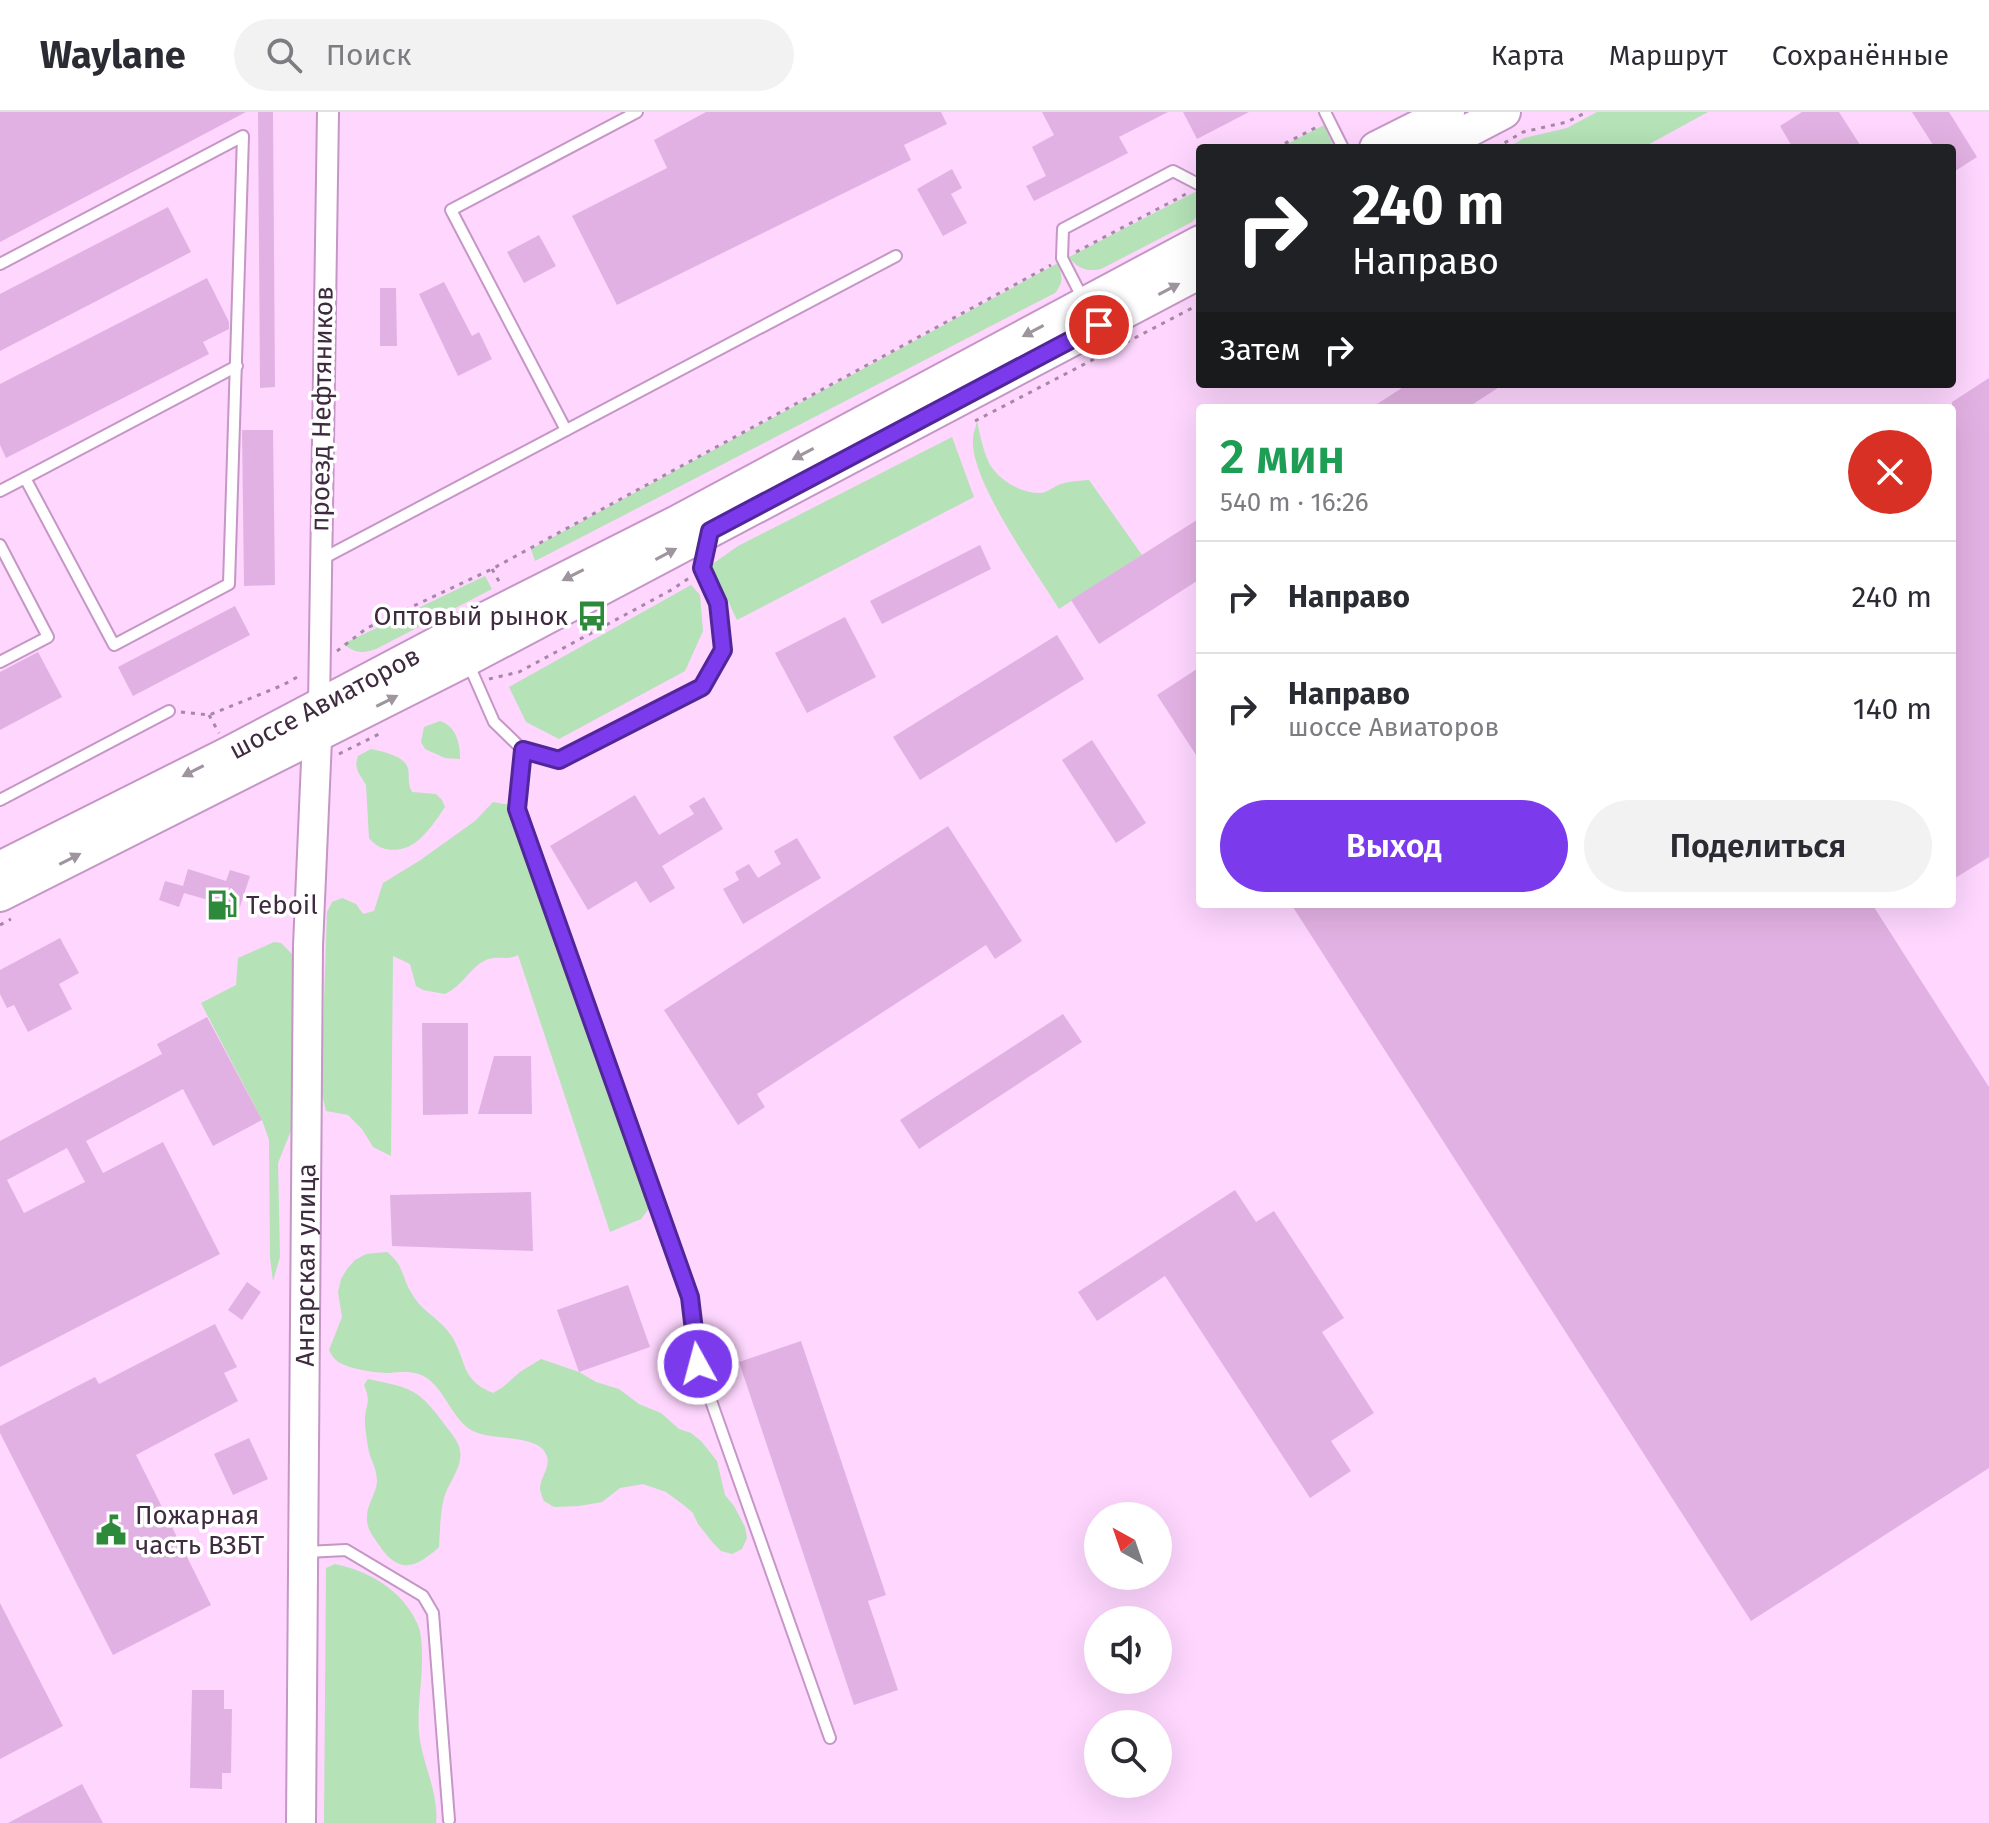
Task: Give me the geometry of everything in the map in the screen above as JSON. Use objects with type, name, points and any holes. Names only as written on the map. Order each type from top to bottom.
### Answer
[{"type":"main road","points":[[1384,144],[1448,112]]},
{"type":"main road","points":[[1443,144],[1504,112]]},
{"type":"main road","name":"шоссе Авиаторов","points":[[0,895],[318,721],[451,636],[688,516],[1196,244]]},
{"type":"main road","name":"шоссе Авиаторов","points":[[0,868],[318,721],[466,660],[1196,274]]},
{"type":"main road","name":"Ангарская улица","points":[[301,1823],[308,946],[318,721]]},
{"type":"street","name":"проезд Нефтяников","points":[[318,721],[328,112]]},
{"type":"lane","points":[[566,430],[451,210],[637,112]]},
{"type":"lane","points":[[1327,116],[1341,144]]},
{"type":"lane","points":[[0,264],[243,136],[229,584],[114,645],[25,478]]},
{"type":"lane","points":[[1085,303],[1062,258],[1063,229],[1173,171],[1196,183]]},
{"type":"lane","points":[[320,560],[896,256]]},
{"type":"lane","points":[[0,491],[237,366]]},
{"type":"lane","points":[[466,660],[494,722],[523,750],[559,760],[702,687],[723,650],[718,603],[702,568],[710,531]]},
{"type":"lane","points":[[0,545],[48,637],[0,662]]},
{"type":"lane","points":[[0,800],[169,711]]},
{"type":"lane","points":[[523,750],[517,809],[690,1297],[698,1364],[830,1738]]},
{"type":"lane","points":[[303,1552],[346,1550],[423,1596],[433,1613],[449,1820]]},
{"type":"path","points":[[1503,144],[1523,132],[1567,122],[1587,112]]},
{"type":"path","points":[[1282,144],[1327,116]]},
{"type":"path","points":[[169,711],[209,715],[283,685],[319,665],[367,628],[492,569],[1062,258],[1186,194]]},
{"type":"path","points":[[971,423],[1196,306]]},
{"type":"path","points":[[492,569],[503,588]]},
{"type":"green space","points":[[1597,112],[1708,112],[1649,144],[1514,144],[1524,138],[1567,128]]},
{"type":"green space","points":[[1324,125],[1332,143],[1331,144],[1287,144]]},
{"type":"green space","points":[[1196,192],[1196,218],[1192,222],[1101,269],[1083,269],[1069,257]]},
{"type":"green space","points":[[1058,263],[1061,279],[1055,293],[535,561],[531,549]]},
{"type":"green space","points":[[977,421],[989,463],[1004,480],[1026,491],[1041,493],[1073,481],[1089,480],[1142,555],[1059,609],[1006,526],[982,478],[973,439]]},
{"type":"green space","points":[[952,437],[974,497],[737,620],[711,565],[738,546]]},
{"type":"green space","points":[[485,576],[492,589],[376,649],[359,652],[343,644]]},
{"type":"green space","points":[[691,585],[700,595],[703,631],[685,671],[559,739],[526,722],[509,687]]},
{"type":"green space","points":[[440,721],[454,732],[460,759],[445,758],[425,749],[421,742],[424,727]]},
{"type":"green space","points":[[371,749],[391,754],[405,762],[412,792],[436,794],[445,807],[424,835],[404,848],[385,849],[369,838],[366,785],[356,764],[358,756]]},
{"type":"green space","points":[[493,802],[510,805],[650,1207],[641,1219],[610,1232],[518,955],[486,960],[445,994],[416,986],[410,964],[393,956],[391,1156],[373,1147],[362,1129],[348,1115],[326,1111],[321,1090],[327,912],[332,902],[342,898],[356,904],[363,914],[374,911],[383,883],[475,821]]},
{"type":"green space","points":[[274,942],[281,943],[292,954],[292,1128],[278,1163],[280,1257],[273,1281],[269,1140],[262,1120],[201,1003],[236,985],[238,958]]},
{"type":"green space","points":[[387,1252],[400,1267],[415,1299],[454,1339],[468,1374],[482,1387],[493,1393],[541,1359],[619,1389],[701,1441],[717,1461],[725,1495],[745,1527],[747,1538],[742,1549],[732,1554],[721,1551],[685,1506],[666,1492],[643,1484],[620,1488],[602,1502],[554,1507],[544,1501],[540,1490],[548,1463],[546,1454],[534,1443],[473,1431],[458,1418],[435,1385],[419,1374],[369,1371],[347,1366],[335,1359],[329,1350],[342,1317],[338,1292],[341,1279],[355,1260],[366,1254]]},
{"type":"green space","points":[[368,1379],[404,1388],[420,1397],[436,1413],[459,1447],[459,1463],[443,1504],[439,1547],[415,1564],[401,1564],[386,1555],[368,1525],[367,1512],[377,1482],[366,1429],[368,1400],[364,1385]]},
{"type":"green space","points":[[335,1564],[383,1584],[403,1601],[419,1627],[422,1655],[419,1733],[433,1789],[436,1823],[324,1823],[326,1568]]},
{"type":"building","points":[[0,112],[246,112],[0,242]]},
{"type":"building","points":[[258,112],[273,112],[275,387],[260,388]]},
{"type":"building","points":[[706,112],[941,112],[947,124],[904,145],[911,160],[617,305],[572,216],[667,168],[654,140]]},
{"type":"building","points":[[1042,112],[1168,112],[1119,137],[1128,153],[1034,201],[1026,186],[1046,176],[1032,147],[1054,135]]},
{"type":"building","points":[[1183,112],[1249,112],[1197,139]]},
{"type":"building","points":[[1802,112],[1839,112],[1859,144],[1791,144],[1780,126]]},
{"type":"building","points":[[1912,112],[1949,112],[1977,157],[1956,170],[1956,144],[1932,144]]},
{"type":"building","points":[[952,169],[962,188],[951,194],[967,223],[943,236],[917,189]]},
{"type":"building","points":[[168,207],[191,252],[0,351],[0,294]]},
{"type":"building","points":[[539,235],[556,266],[524,283],[507,252]]},
{"type":"building","points":[[207,278],[229,322],[229,329],[203,342],[209,354],[6,458],[0,445],[0,384]]},
{"type":"building","points":[[444,282],[472,336],[479,332],[492,359],[458,376],[419,294]]},
{"type":"building","points":[[380,288],[396,288],[397,346],[380,346]]},
{"type":"building","points":[[1989,378],[1989,857],[1956,878],[1956,404],[1952,402]]},
{"type":"building","points":[[1402,388],[1498,388],[1473,404],[1377,404]]},
{"type":"building","points":[[242,430],[273,430],[275,585],[244,586]]},
{"type":"building","points":[[1196,521],[1196,582],[1099,644],[1071,600]]},
{"type":"building","points":[[980,545],[991,569],[882,624],[870,601]]},
{"type":"building","points":[[235,606],[250,635],[133,696],[118,667]]},
{"type":"building","points":[[845,617],[876,677],[807,713],[775,653]]},
{"type":"building","points":[[1057,635],[1084,679],[920,780],[893,737]]},
{"type":"building","points":[[38,652],[62,697],[0,730],[0,672]]},
{"type":"building","points":[[1196,670],[1196,755],[1157,695]]},
{"type":"building","points":[[1092,740],[1146,823],[1116,843],[1062,760]]},
{"type":"building","points":[[635,795],[659,835],[694,814],[689,806],[704,797],[723,829],[662,866],[675,888],[650,903],[636,881],[588,910],[550,846]]},
{"type":"building","points":[[948,826],[1022,941],[995,959],[986,945],[757,1094],[765,1107],[738,1125],[664,1010]]},
{"type":"building","points":[[797,838],[821,878],[743,924],[723,889],[739,880],[735,872],[749,864],[758,878],[781,864],[774,851]]},
{"type":"building","points":[[188,869],[226,881],[230,870],[250,876],[237,916],[217,910],[219,903],[184,893],[179,907],[159,900],[165,881],[183,886]]},
{"type":"building","points":[[1294,908],[1875,908],[1989,1087],[1989,1468],[1751,1621]]},
{"type":"building","points":[[60,938],[79,973],[59,984],[72,1009],[28,1032],[14,1005],[7,1008],[0,994],[0,970]]},
{"type":"building","points":[[1063,1014],[1082,1042],[919,1149],[900,1120]]},
{"type":"building","points":[[207,1017],[262,1120],[213,1146],[183,1089],[86,1141],[103,1173],[163,1142],[220,1254],[0,1367],[0,1141],[162,1054],[157,1044]],"holes":[[[67,1148],[85,1182],[24,1213],[7,1180]]]},
{"type":"building","points":[[422,1023],[468,1023],[468,1114],[423,1115]]},
{"type":"building","points":[[494,1056],[531,1056],[532,1114],[478,1114]]},
{"type":"building","points":[[1235,1190],[1256,1222],[1274,1211],[1344,1318],[1322,1332],[1374,1413],[1331,1441],[1351,1471],[1310,1498],[1165,1276],[1097,1321],[1078,1292]]},
{"type":"building","points":[[531,1192],[533,1251],[392,1246],[390,1195]]},
{"type":"building","points":[[247,1282],[261,1292],[242,1320],[228,1310]]},
{"type":"building","points":[[628,1285],[650,1347],[579,1372],[557,1310]]},
{"type":"building","name":"Пожарная часть ВЗБТ","points":[[215,1324],[237,1367],[224,1373],[238,1401],[136,1455],[211,1605],[113,1655],[0,1433],[0,1426],[95,1377],[99,1384]]},
{"type":"building","points":[[801,1341],[886,1595],[868,1601],[898,1690],[854,1705],[739,1362]]},
{"type":"building","points":[[249,1438],[268,1479],[233,1495],[214,1454]]},
{"type":"building","points":[[0,1603],[63,1726],[0,1759]]},
{"type":"building","points":[[192,1690],[224,1690],[224,1709],[232,1709],[231,1773],[222,1773],[222,1789],[190,1788]]},
{"type":"building","points":[[82,1784],[103,1823],[8,1823]]},
{"type":"place","name":"Оптовый рынок","points":[[592,616]]},
{"type":"place","name":"Teboil","points":[[222,905]]},
{"type":"place","name":"Пожарная часть ВЗБТ","points":[[111,1530]]},
{"type":"route","points":[[698,1364],[690,1297],[517,809],[523,750],[559,760],[702,687],[723,650],[718,603],[702,568],[710,531],[1099,325]]}]
